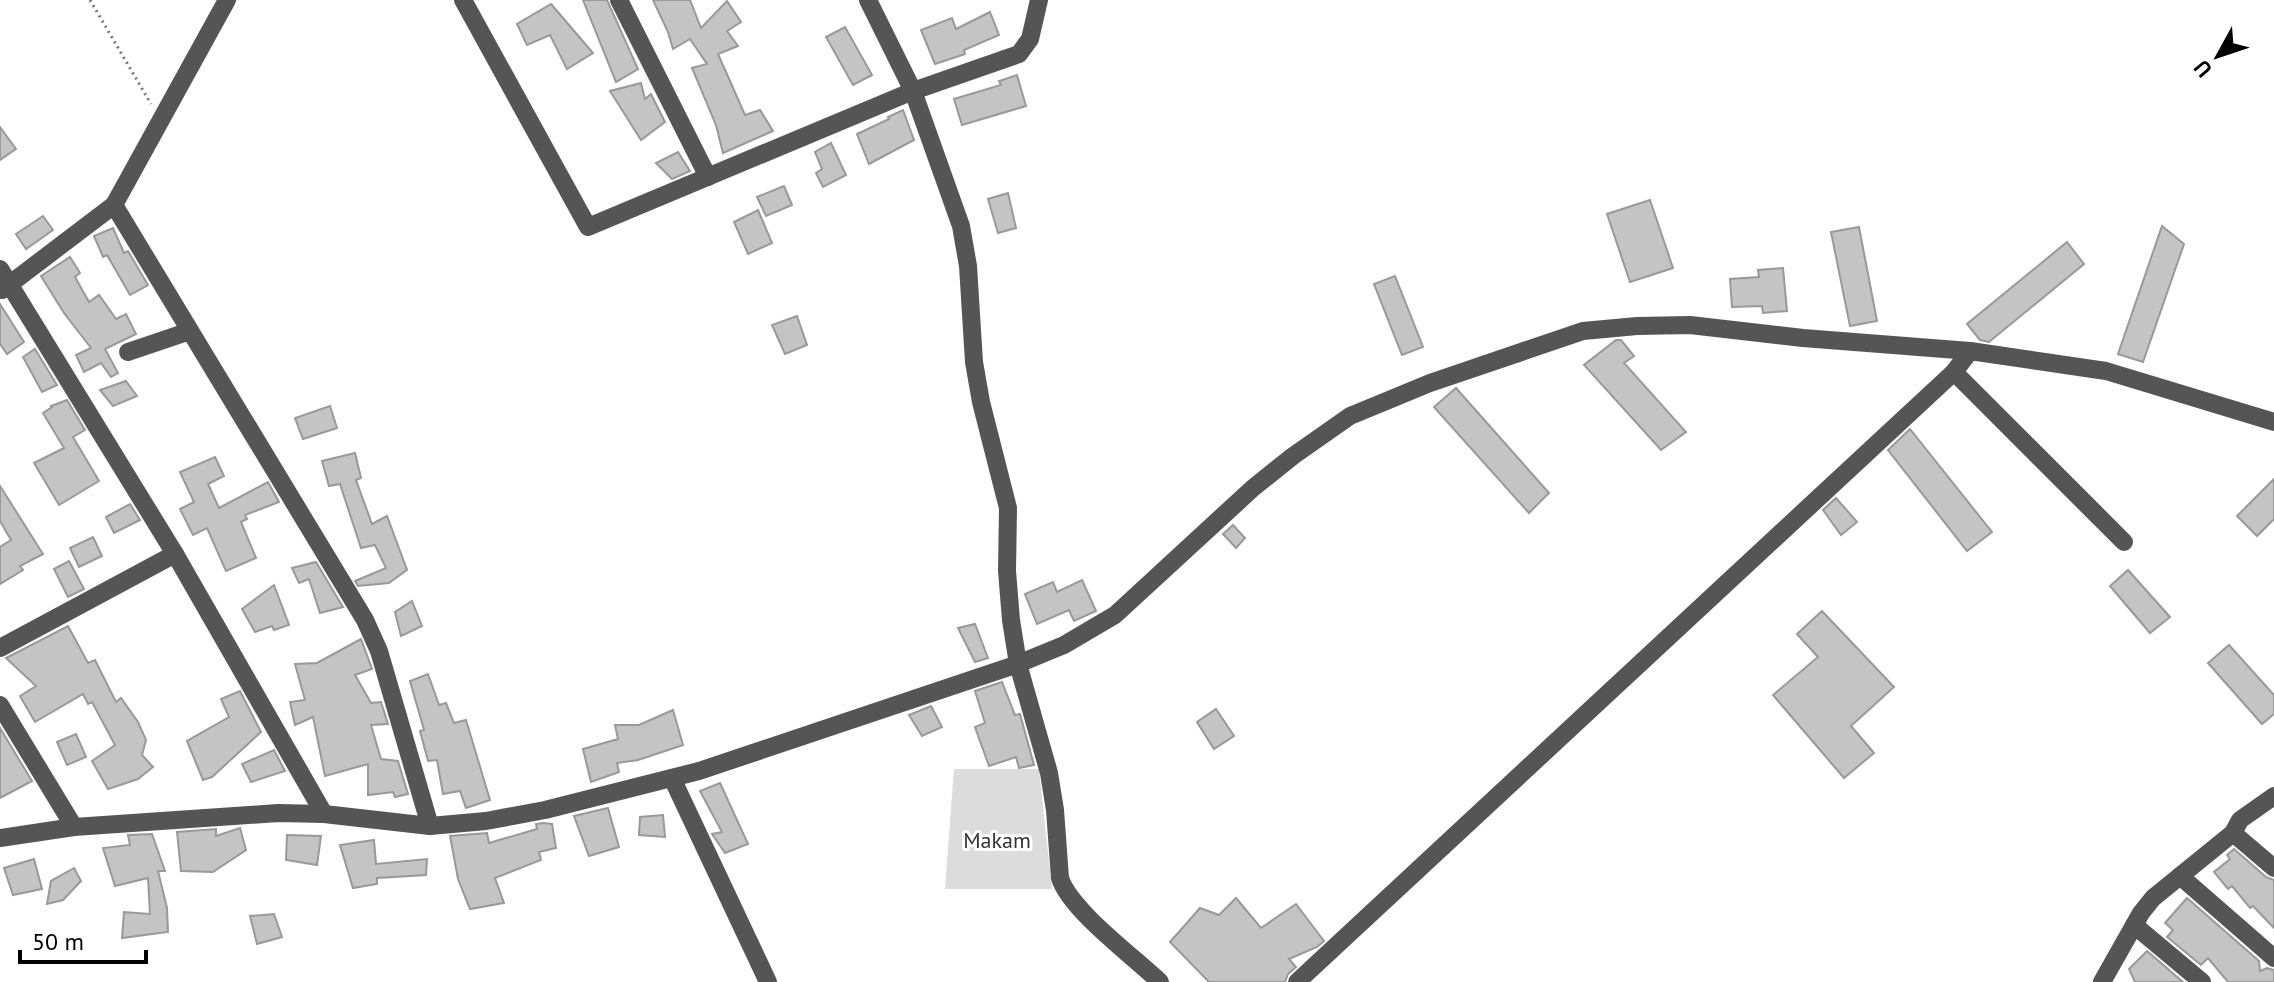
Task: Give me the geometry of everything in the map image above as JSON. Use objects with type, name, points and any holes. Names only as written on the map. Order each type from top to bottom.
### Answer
[{"type":"street","points":[[227,0],[114,205],[3,282],[175,554],[324,814]]},
{"type":"street","points":[[463,0],[588,227],[913,91],[1019,54],[1030,39],[1039,0]]},
{"type":"street","points":[[619,0],[708,177]]},
{"type":"street","points":[[869,0],[913,91],[961,226],[968,266],[974,362],[1008,508],[1008,597],[1018,664],[1049,773],[1063,887],[1077,905],[1160,982]]},
{"type":"street","points":[[114,205],[372,634],[430,826]]},
{"type":"street","points":[[0,838],[74,827],[278,813],[324,814],[430,826],[486,821],[545,810],[672,778],[1018,664],[1064,645],[1115,615],[1253,488],[1350,416],[1507,355],[1583,331],[1690,325],[1803,338],[1970,351],[2106,371],[2274,422]]},
{"type":"street","points":[[128,352],[190,331]]},
{"type":"street","points":[[1297,982],[1954,372],[1970,351]]},
{"type":"street","points":[[1954,372],[2124,542]]},
{"type":"street","points":[[0,648],[175,554]]},
{"type":"street","points":[[0,705],[74,827]]},
{"type":"street","points":[[672,778],[768,982]]},
{"type":"street","points":[[2102,982],[2134,925],[2165,885],[2233,833],[2240,820],[2274,796]]},
{"type":"street","points":[[2233,833],[2274,868]]},
{"type":"street","points":[[2180,876],[2274,958]]},
{"type":"street","points":[[2134,925],[2202,982]]},
{"type":"path","points":[[90,0],[161,121]]},
{"type":"green space","name":"Makam","points":[[954,769],[1039,769],[1052,889],[945,889]]},
{"type":"building","points":[[583,0],[607,0],[638,69],[616,82]]},
{"type":"building","points":[[653,0],[690,0],[701,28],[727,1],[741,22],[727,31],[738,46],[718,54],[745,115],[760,110],[773,131],[723,153],[716,125],[692,68],[707,64],[690,39],[673,49]]},
{"type":"building","points":[[551,4],[593,53],[567,69],[550,35],[527,45],[517,24]]},
{"type":"building","points":[[990,12],[999,35],[964,50],[965,54],[935,64],[921,30],[952,18],[956,29]]},
{"type":"building","points":[[845,27],[872,75],[853,85],[826,37]]},
{"type":"building","points":[[1017,75],[1026,106],[962,125],[954,99],[1001,85],[999,81]]},
{"type":"building","points":[[641,83],[645,99],[651,94],[665,122],[641,140],[610,91]]},
{"type":"building","points":[[903,110],[914,140],[869,164],[857,134]]},
{"type":"building","points":[[0,127],[16,149],[0,160]]},
{"type":"building","points":[[831,143],[846,175],[823,187],[816,173],[822,169],[815,152]]},
{"type":"building","points":[[678,152],[690,171],[672,179],[656,163]]},
{"type":"building","points":[[784,186],[792,205],[766,216],[757,197]]},
{"type":"building","points":[[1008,193],[1016,228],[998,233],[988,199]]},
{"type":"building","points":[[1650,200],[1673,268],[1630,282],[1607,214]]},
{"type":"building","points":[[758,210],[772,243],[748,254],[734,222]]},
{"type":"building","points":[[43,216],[53,230],[26,249],[16,234]]},
{"type":"building","points":[[2162,226],[2184,244],[2143,362],[2118,354]]},
{"type":"building","points":[[1859,227],[1877,321],[1850,326],[1831,232]]},
{"type":"building","points":[[113,228],[124,253],[128,251],[148,285],[130,295],[107,255],[103,257],[94,236]]},
{"type":"building","points":[[2067,242],[2084,264],[1989,342],[1980,340],[1967,324]]},
{"type":"building","points":[[70,257],[80,273],[75,277],[89,302],[99,295],[116,319],[126,314],[136,334],[105,349],[118,373],[111,377],[101,363],[84,372],[76,355],[91,348],[41,276]]},
{"type":"building","points":[[1783,268],[1787,311],[1763,313],[1762,306],[1732,307],[1730,279],[1759,277],[1758,270]]},
{"type":"building","points":[[1395,276],[1423,347],[1402,355],[1374,284]]},
{"type":"building","points":[[0,304],[24,342],[7,354],[0,344]]},
{"type":"building","points":[[797,316],[807,345],[785,354],[772,325]]},
{"type":"building","points":[[1616,340],[1621,340],[1634,356],[1624,363],[1686,432],[1661,450],[1584,365]]},
{"type":"building","points":[[35,349],[57,385],[42,392],[23,357]]},
{"type":"building","points":[[126,381],[137,396],[113,406],[100,390]]},
{"type":"building","points":[[1456,388],[1549,493],[1529,513],[1434,407]]},
{"type":"building","points":[[67,400],[85,430],[73,437],[99,481],[59,505],[34,463],[64,448],[43,413]]},
{"type":"building","points":[[330,406],[337,428],[303,439],[295,418]]},
{"type":"building","points":[[1910,429],[1992,532],[1967,551],[1888,450]]},
{"type":"building","points":[[355,453],[361,478],[356,480],[372,524],[387,516],[407,570],[389,583],[358,586],[355,581],[386,568],[375,545],[361,548],[340,484],[329,486],[322,461]]},
{"type":"building","points":[[215,457],[224,476],[208,484],[219,508],[268,482],[279,502],[245,515],[247,519],[241,522],[256,558],[226,571],[207,528],[193,535],[180,509],[194,502],[180,472]]},
{"type":"building","points":[[2274,479],[2274,519],[2257,536],[2237,516]]},
{"type":"building","points":[[0,486],[43,554],[20,566],[23,570],[0,584],[0,547],[11,540],[0,521]]},
{"type":"building","points":[[1836,498],[1857,522],[1841,535],[1823,510]]},
{"type":"building","points":[[130,504],[140,520],[114,533],[106,517]]},
{"type":"building","points":[[1233,525],[1245,538],[1236,548],[1223,534]]},
{"type":"building","points":[[93,537],[102,556],[79,567],[70,548]]},
{"type":"building","points":[[69,561],[84,589],[68,597],[54,569]]},
{"type":"building","points":[[316,562],[343,607],[320,613],[309,579],[299,583],[292,568]]},
{"type":"building","points":[[2128,570],[2170,617],[2150,633],[2110,586]]},
{"type":"building","points":[[1082,580],[1096,611],[1074,621],[1069,610],[1037,624],[1025,594],[1053,582],[1057,592]]},
{"type":"building","points":[[274,585],[289,625],[274,630],[272,626],[255,632],[242,609]]},
{"type":"building","points":[[412,601],[422,626],[401,636],[395,612]]},
{"type":"building","points":[[1822,611],[1894,687],[1851,726],[1874,753],[1844,778],[1773,695],[1818,657],[1797,634]]},
{"type":"building","points":[[975,624],[988,658],[975,662],[958,628]]},
{"type":"building","points":[[68,626],[88,663],[95,660],[116,702],[121,698],[138,722],[146,740],[142,755],[153,767],[138,779],[108,789],[92,761],[115,745],[92,702],[88,704],[83,694],[35,722],[20,696],[36,686],[6,658]]},
{"type":"building","points":[[361,639],[372,669],[355,675],[371,703],[381,702],[388,724],[371,725],[381,759],[398,761],[408,794],[395,797],[393,792],[368,795],[368,764],[325,776],[313,717],[295,725],[290,702],[305,700],[295,664],[317,663]]},
{"type":"building","points":[[2229,645],[2274,695],[2274,714],[2262,724],[2208,663]]},
{"type":"building","points":[[428,674],[439,705],[446,703],[454,723],[466,720],[490,800],[466,808],[460,791],[443,794],[437,760],[428,761],[420,731],[424,730],[410,681]]},
{"type":"building","points":[[1002,682],[1015,715],[1020,714],[1034,765],[1019,768],[1016,757],[989,766],[975,727],[985,723],[975,691]]},
{"type":"building","points":[[240,691],[261,732],[212,777],[203,780],[187,741],[229,717],[221,699]]},
{"type":"building","points":[[931,706],[942,727],[922,736],[909,715]]},
{"type":"building","points":[[1216,709],[1234,736],[1214,749],[1197,722]]},
{"type":"building","points":[[673,710],[683,745],[638,760],[617,763],[619,772],[591,782],[583,749],[618,739],[615,725],[639,725]]},
{"type":"building","points":[[0,728],[32,781],[0,798]]},
{"type":"building","points":[[76,734],[86,757],[67,765],[57,742]]},
{"type":"building","points":[[274,750],[285,771],[251,782],[242,764]]},
{"type":"building","points":[[720,783],[748,844],[725,853],[712,834],[722,832],[700,791]]},
{"type":"building","points":[[608,808],[619,847],[589,856],[574,816]]},
{"type":"building","points":[[663,815],[665,837],[639,835],[640,817]]},
{"type":"building","points":[[536,824],[552,824],[556,848],[539,852],[541,860],[495,878],[504,903],[470,909],[458,879],[450,836],[487,833],[489,843],[537,829]]},
{"type":"building","points":[[240,828],[246,850],[213,872],[181,871],[177,832],[216,829],[216,836]]},
{"type":"building","points":[[152,834],[165,871],[158,871],[167,908],[168,932],[122,938],[124,912],[150,914],[148,878],[115,886],[103,848],[130,845],[128,835]]},
{"type":"building","points":[[287,835],[321,836],[317,865],[286,860]]},
{"type":"building","points":[[374,840],[376,864],[427,859],[426,875],[377,878],[377,884],[353,888],[340,845]]},
{"type":"building","points":[[2234,849],[2266,877],[2274,880],[2274,928],[2253,906],[2250,908],[2232,886],[2228,889],[2214,872],[2230,859],[2227,855]]},
{"type":"building","points":[[34,859],[42,889],[13,895],[4,868]]},
{"type":"building","points":[[74,868],[81,881],[63,900],[47,904],[51,881]]},
{"type":"building","points":[[1236,898],[1261,928],[1296,904],[1324,941],[1289,959],[1296,967],[1285,982],[1209,982],[1170,942],[1200,908],[1219,915]]},
{"type":"building","points":[[2187,898],[2259,961],[2260,971],[2267,968],[2274,970],[2274,982],[2228,982],[2208,958],[2201,965],[2167,937],[2173,930],[2165,923]]},
{"type":"building","points":[[274,914],[282,937],[257,944],[250,916]]},
{"type":"building","points":[[2147,951],[2183,982],[2135,982],[2129,969]]}]
